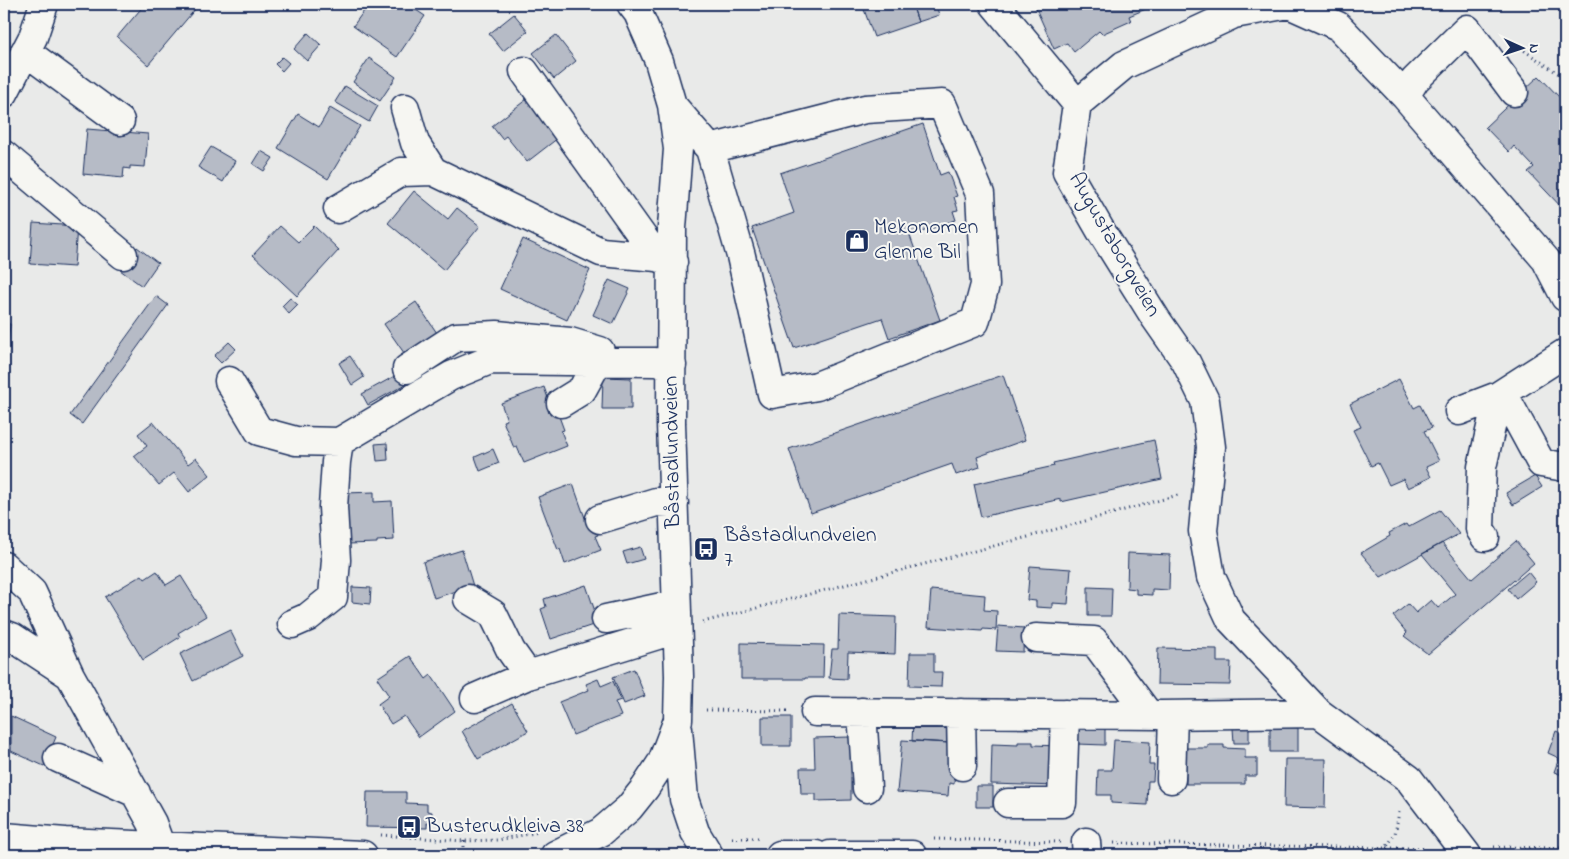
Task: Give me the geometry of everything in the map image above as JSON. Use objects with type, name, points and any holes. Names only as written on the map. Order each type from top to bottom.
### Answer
[{"type":"street","points":[[4,93],[32,37],[44,4]]},
{"type":"street","name":"Båstadlundveien","points":[[555,855],[601,832],[629,808],[662,762],[678,720],[685,618],[674,503],[672,365],[665,260],[672,228],[678,149],[672,105],[659,61],[638,13],[631,4]]},
{"type":"street","points":[[994,4],[1077,104],[1124,65],[1234,14],[1289,4],[1338,26],[1405,96],[1546,260],[1565,297]]},
{"type":"street","points":[[1405,96],[1415,80],[1467,30],[1514,92]]},
{"type":"street","points":[[25,52],[120,121]]},
{"type":"street","points":[[524,71],[665,260]]},
{"type":"street","points":[[672,105],[710,149],[741,256],[772,394],[817,386],[975,322],[986,285],[980,194],[942,104],[865,109],[710,149]]},
{"type":"street","name":"Augustaborgveien","points":[[1077,104],[1067,172],[1156,319],[1186,362],[1205,401],[1211,447],[1203,531],[1211,578],[1231,620],[1319,713],[1408,779],[1467,855]]},
{"type":"street","points":[[405,108],[414,143],[433,171]]},
{"type":"street","points":[[4,155],[123,255]]},
{"type":"street","points":[[338,209],[401,172],[433,171],[601,252],[665,260]]},
{"type":"street","points":[[407,369],[456,337],[497,335],[570,342],[632,362]]},
{"type":"street","points":[[1459,412],[1500,394],[1565,353]]},
{"type":"street","points":[[229,381],[259,431],[296,440],[339,442],[451,376],[490,360],[655,362],[672,365]]},
{"type":"street","points":[[561,403],[582,390],[598,361]]},
{"type":"street","points":[[1500,394],[1541,463],[1565,467]]},
{"type":"street","points":[[1484,537],[1480,529],[1482,467],[1500,394]]},
{"type":"street","points":[[292,624],[308,617],[333,596],[336,560],[333,508],[339,442]]},
{"type":"street","points":[[600,519],[656,502],[674,503]]},
{"type":"street","points":[[4,566],[32,592],[70,675],[152,822],[160,845]]},
{"type":"street","points":[[468,599],[493,614],[511,651],[528,675]]},
{"type":"street","points":[[606,619],[685,618]]},
{"type":"street","points":[[475,698],[528,675],[685,618]]},
{"type":"street","points":[[4,634],[12,637],[70,675]]},
{"type":"street","points":[[1036,638],[1094,641],[1161,715],[1171,779]]},
{"type":"street","points":[[815,712],[1161,715],[1319,713]]},
{"type":"street","points":[[862,712],[867,788]]},
{"type":"street","points":[[961,713],[962,766]]},
{"type":"street","points":[[1008,803],[1062,803],[1066,714]]},
{"type":"street","points":[[678,720],[684,799],[695,832],[709,855]]},
{"type":"street","points":[[58,758],[136,794]]},
{"type":"street","points":[[4,837],[66,848],[160,845],[371,845]]},
{"type":"street","points":[[830,855],[852,855],[922,847]]},
{"type":"street","points":[[780,855],[816,855]]},
{"type":"path","points":[[685,618],[1028,537],[1208,487]]},
{"type":"path","points":[[704,710],[815,712]]},
{"type":"path","points":[[922,847],[1086,849],[1386,848],[1396,834],[1400,808]]},
{"type":"path","points":[[371,845],[498,840],[542,831]]},
{"type":"path","points":[[726,834],[732,838],[760,838]]},
{"type":"path","points":[[464,841],[464,855]]},
{"type":"building","points":[[145,4],[194,4],[197,7],[148,65],[117,37]]},
{"type":"building","points":[[369,4],[407,4],[425,16],[397,57],[353,26]]},
{"type":"building","points":[[862,4],[912,4],[918,22],[874,37]]},
{"type":"building","points":[[912,4],[947,4],[937,8],[939,15],[918,22]]},
{"type":"building","points":[[1034,4],[1158,4],[1129,16],[1131,21],[1102,34],[1099,31],[1074,52],[1067,43],[1054,49]]},
{"type":"building","points":[[514,14],[528,31],[503,51],[489,34]]},
{"type":"building","points":[[308,33],[321,45],[307,61],[294,49]]},
{"type":"building","points":[[556,35],[576,61],[554,79],[533,53]]},
{"type":"building","points":[[282,57],[289,63],[282,71],[275,64]]},
{"type":"building","points":[[369,58],[396,77],[380,101],[353,82]]},
{"type":"building","points":[[1539,76],[1561,99],[1565,95],[1565,211],[1528,172],[1534,167],[1514,146],[1509,152],[1485,127]]},
{"type":"building","points":[[345,86],[378,106],[369,122],[335,102]]},
{"type":"building","points":[[527,99],[558,138],[527,162],[506,136],[502,139],[492,126]]},
{"type":"building","points":[[330,108],[360,126],[328,179],[278,148],[298,114],[319,127]]},
{"type":"building","points":[[923,124],[940,175],[948,172],[957,196],[954,197],[958,210],[953,211],[956,220],[910,236],[940,320],[889,338],[882,318],[794,348],[752,228],[794,213],[780,173]]},
{"type":"building","points":[[87,129],[148,134],[145,167],[130,166],[130,169],[124,168],[123,178],[83,174]]},
{"type":"building","points":[[211,147],[235,161],[223,182],[198,167]]},
{"type":"building","points":[[261,151],[273,158],[264,171],[253,164]]},
{"type":"building","points":[[414,191],[448,219],[457,208],[480,226],[444,270],[388,223]]},
{"type":"building","points":[[33,223],[77,226],[74,267],[30,264]]},
{"type":"building","points":[[280,226],[298,242],[314,226],[339,250],[297,296],[253,255]]},
{"type":"building","points":[[523,239],[590,270],[567,320],[500,289]]},
{"type":"building","points":[[137,247],[158,263],[142,286],[120,270]]},
{"type":"building","points":[[609,280],[630,289],[613,324],[593,315]]},
{"type":"building","points":[[156,296],[168,305],[82,424],[70,415]]},
{"type":"building","points":[[290,298],[298,305],[289,314],[282,306]]},
{"type":"building","points":[[416,302],[437,333],[411,363],[384,324]]},
{"type":"building","points":[[4,323],[10,324],[5,378],[4,378]]},
{"type":"building","points":[[229,342],[236,349],[221,363],[214,356]]},
{"type":"building","points":[[350,356],[364,377],[352,385],[339,363]]},
{"type":"building","points":[[402,372],[408,383],[368,405],[362,394]]},
{"type":"building","points":[[1003,375],[1025,440],[977,457],[980,467],[956,475],[952,464],[811,513],[789,449]]},
{"type":"building","points":[[603,377],[631,378],[631,409],[602,409]]},
{"type":"building","points":[[1399,379],[1414,408],[1420,405],[1432,428],[1424,431],[1439,461],[1426,467],[1431,477],[1408,488],[1403,479],[1389,485],[1378,463],[1371,466],[1353,430],[1361,427],[1350,404]]},
{"type":"building","points":[[544,387],[549,401],[553,400],[564,430],[561,431],[567,446],[524,463],[517,447],[514,448],[503,421],[507,420],[501,403]]},
{"type":"building","points":[[153,422],[188,464],[196,458],[210,475],[189,492],[174,473],[159,485],[134,456],[147,446],[138,434]]},
{"type":"building","points":[[1154,440],[1162,479],[1061,502],[1061,499],[981,517],[974,484],[1054,466],[1053,463]]},
{"type":"building","points":[[387,443],[388,460],[377,461],[375,444]]},
{"type":"building","points":[[493,449],[499,463],[480,471],[475,457]]},
{"type":"building","points":[[1535,476],[1542,487],[1513,505],[1506,493]]},
{"type":"building","points":[[573,484],[585,518],[591,515],[598,535],[595,536],[601,550],[565,564],[538,497]]},
{"type":"building","points":[[374,492],[374,502],[392,501],[394,540],[377,541],[377,543],[348,544],[346,493]]},
{"type":"building","points":[[1440,510],[1459,534],[1381,577],[1361,553],[1390,536],[1389,533],[1406,524],[1408,527]]},
{"type":"building","points":[[1516,541],[1534,563],[1428,654],[1404,636],[1407,633],[1393,616],[1408,604],[1416,613],[1431,600],[1438,608],[1455,594],[1422,554],[1442,543],[1472,579]]},
{"type":"building","points":[[640,547],[644,559],[627,564],[623,552]]},
{"type":"building","points":[[462,550],[473,586],[434,598],[423,562]]},
{"type":"building","points":[[1128,553],[1170,555],[1169,590],[1152,589],[1152,595],[1136,594],[1136,589],[1127,588]]},
{"type":"building","points":[[1030,566],[1071,569],[1068,604],[1052,603],[1052,608],[1036,607],[1036,601],[1027,600]]},
{"type":"building","points":[[157,571],[166,585],[181,576],[206,616],[178,633],[180,637],[143,660],[105,597],[142,575],[145,579]]},
{"type":"building","points":[[1528,572],[1536,582],[1516,599],[1508,589]]},
{"type":"building","points":[[586,585],[599,623],[551,639],[541,609],[546,607],[544,599]]},
{"type":"building","points":[[352,587],[371,588],[370,604],[352,602]]},
{"type":"building","points":[[1088,587],[1112,588],[1111,616],[1088,616]]},
{"type":"building","points":[[931,590],[985,595],[984,610],[997,611],[996,630],[983,629],[982,631],[928,627]]},
{"type":"building","points":[[839,615],[896,617],[895,654],[848,652],[847,679],[829,678],[832,649],[838,649]]},
{"type":"building","points":[[998,626],[1024,628],[1023,652],[996,651]]},
{"type":"building","points":[[230,630],[243,656],[193,681],[180,654]]},
{"type":"building","points":[[741,643],[824,645],[823,678],[741,679]]},
{"type":"building","points":[[1158,648],[1217,649],[1217,662],[1231,662],[1230,685],[1157,684]]},
{"type":"building","points":[[910,653],[934,653],[934,672],[942,672],[941,687],[909,686]]},
{"type":"building","points":[[410,656],[426,679],[431,675],[455,711],[419,737],[404,716],[391,724],[378,704],[389,696],[377,678]]},
{"type":"building","points":[[634,669],[645,696],[624,704],[613,677]]},
{"type":"building","points":[[598,679],[601,686],[613,681],[621,700],[615,702],[621,716],[573,735],[559,702],[589,690],[586,684]]},
{"type":"building","points":[[512,703],[528,731],[478,759],[462,731]]},
{"type":"building","points":[[11,716],[56,737],[44,766],[11,751]]},
{"type":"building","points":[[762,717],[791,717],[791,746],[762,746]]},
{"type":"building","points":[[913,721],[949,723],[948,743],[912,741]]},
{"type":"building","points":[[1077,725],[1105,726],[1105,745],[1077,744]]},
{"type":"building","points":[[1270,727],[1298,728],[1298,752],[1270,752]]},
{"type":"building","points":[[1233,728],[1249,728],[1249,743],[1234,743]]},
{"type":"building","points":[[1556,731],[1565,735],[1565,776],[1554,772],[1559,758],[1548,753]]},
{"type":"building","points":[[850,737],[851,757],[855,757],[856,778],[851,778],[851,800],[816,801],[816,794],[801,794],[800,768],[815,768],[814,738]]},
{"type":"building","points":[[902,740],[952,743],[955,766],[954,784],[949,783],[948,796],[897,792]]},
{"type":"building","points":[[1114,740],[1150,742],[1149,765],[1154,765],[1153,781],[1148,781],[1147,805],[1111,803],[1111,795],[1097,795],[1098,770],[1112,770]]},
{"type":"building","points":[[1018,742],[1033,742],[1033,745],[1059,746],[1058,786],[991,784],[992,744],[1018,745]]},
{"type":"building","points":[[1208,745],[1224,745],[1224,748],[1245,749],[1245,758],[1257,758],[1257,776],[1245,776],[1245,784],[1186,784],[1186,748],[1208,748]]},
{"type":"building","points":[[1285,759],[1326,759],[1325,808],[1284,807]]},
{"type":"building","points":[[976,786],[993,786],[993,807],[976,807]]},
{"type":"building","points":[[367,792],[406,792],[406,803],[427,804],[427,811],[432,812],[432,824],[427,823],[427,828],[366,827]]},
{"type":"place","name":"Mekonomen Glenne Bil","points":[[857,241]]},
{"type":"place","name":"Båstadlundveien 7","points":[[706,549]]},
{"type":"place","name":"Busterudkleiva 38","points":[[409,827]]}]
